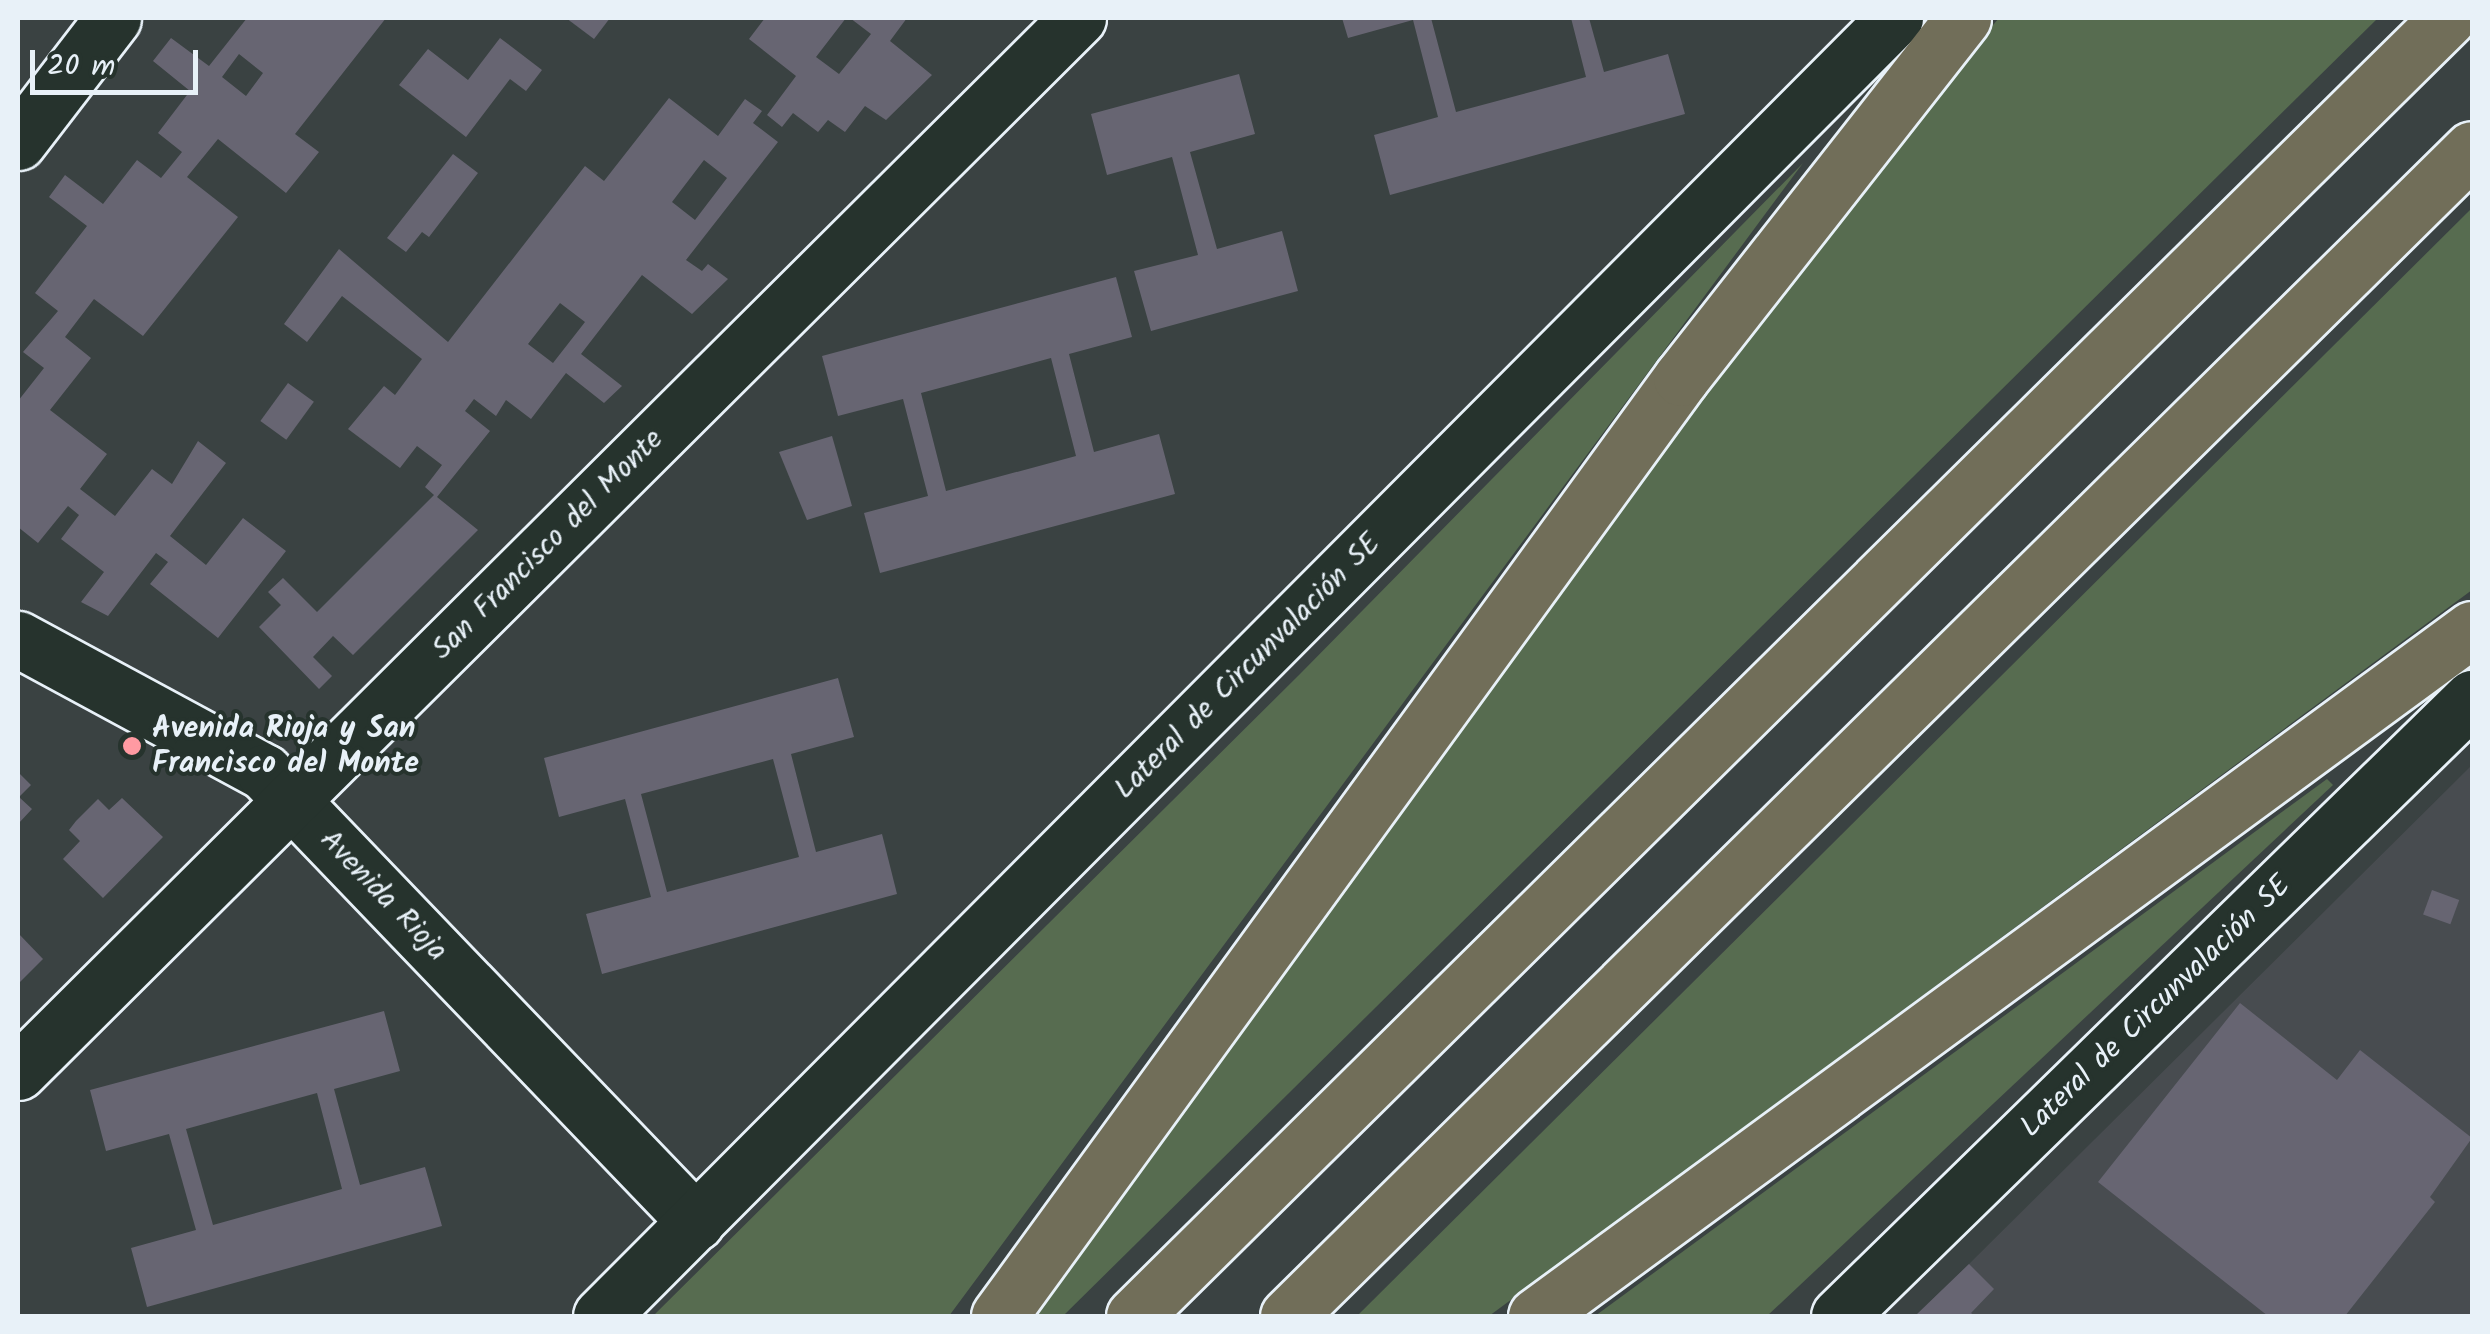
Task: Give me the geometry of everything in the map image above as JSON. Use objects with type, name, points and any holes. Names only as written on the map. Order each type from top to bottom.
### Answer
[{"type":"highway","points":[[999,1316],[1681,378],[1962,18]]},
{"type":"highway","points":[[1134,1316],[2448,18]]},
{"type":"highway","points":[[1288,1316],[2472,149]]},
{"type":"highway","points":[[1536,1316],[2472,629]]},
{"type":"street","points":[[18,142],[113,18]]},
{"type":"street","name":"San Francisco del Monte","points":[[18,1072],[1078,18]]},
{"type":"street","name":"Lateral de Circunvalación SE","points":[[601,1316],[1895,18]]},
{"type":"street","name":"Avenida Rioja","points":[[18,639],[264,772],[696,1222]]},
{"type":"street","name":"Lateral de Circunvalación SE","points":[[1839,1316],[2472,698]]},
{"type":"shaded area","points":[[2472,765],[2472,1316],[1915,1316],[1969,1264]]},
{"type":"green space","points":[[1999,18],[2378,18],[1063,1316],[1028,1316],[1590,541],[1871,168]]},
{"type":"green space","points":[[1803,163],[949,1316],[653,1316],[1299,675]]},
{"type":"green space","points":[[2472,208],[2472,590],[1489,1316],[1357,1316]]},
{"type":"green space","points":[[2327,779],[2333,785],[1767,1316],[1595,1316]]},
{"type":"building","points":[[247,18],[386,18],[295,134],[319,152],[286,193],[218,139],[187,177],[238,217],[143,336],[94,299],[65,337],[91,358],[50,410],[107,454],[80,489],[115,516],[152,469],[172,484],[198,441],[226,463],[170,536],[206,565],[243,518],[286,551],[218,638],[150,584],[168,562],[156,553],[108,616],[81,602],[104,572],[61,539],[79,515],[68,506],[38,543],[18,527],[18,401],[44,368],[23,352],[58,311],[35,293],[87,226],[49,197],[65,175],[103,204],[137,160],[161,178],[182,152],[158,133],[190,91],[153,61],[171,38],[209,66]],"holes":[[[239,54],[263,73],[246,96],[222,77]]]},
{"type":"building","points":[[566,18],[610,18],[594,39]]},
{"type":"building","points":[[765,18],[846,18],[816,57],[839,74],[871,34],[850,18],[907,18],[890,41],[932,75],[886,120],[865,106],[845,132],[828,120],[818,132],[793,113],[782,127],[767,115],[796,76],[749,39]]},
{"type":"building","points":[[1342,18],[1431,18],[1456,112],[1586,77],[1571,18],[1589,18],[1604,72],[1668,54],[1685,114],[1390,195],[1374,135],[1438,117],[1413,20],[1348,38]]},
{"type":"building","points":[[500,38],[542,70],[526,91],[510,79],[466,137],[399,85],[428,49],[468,80]]},
{"type":"building","points":[[1239,74],[1255,134],[1190,152],[1217,249],[1282,231],[1298,291],[1151,331],[1134,271],[1198,255],[1172,157],[1107,175],[1091,114]]},
{"type":"building","points":[[669,98],[718,136],[745,99],[762,111],[753,123],[778,142],[686,260],[702,271],[708,264],[728,279],[692,314],[642,275],[581,354],[622,386],[604,403],[566,373],[531,419],[506,400],[496,416],[474,399],[465,411],[490,431],[437,497],[478,530],[353,655],[333,636],[313,657],[332,676],[319,689],[259,627],[281,605],[268,592],[283,578],[317,612],[434,495],[425,487],[442,465],[417,446],[400,468],[348,429],[384,386],[395,395],[422,359],[342,296],[307,342],[284,324],[339,249],[448,342],[585,166],[604,181]],"holes":[[[704,160],[727,178],[695,220],[672,202]],[[560,303],[585,322],[553,363],[528,344]]]},
{"type":"building","points":[[453,154],[478,173],[429,237],[422,232],[406,252],[387,238]]},
{"type":"building","points":[[1116,277],[1132,337],[1069,354],[1094,452],[1159,434],[1175,494],[880,573],[864,513],[928,496],[903,399],[838,416],[822,356]],"holes":[[[1051,358],[1076,456],[946,491],[921,393]]]},
{"type":"building","points":[[288,383],[314,402],[286,440],[260,421]]},
{"type":"building","points":[[832,436],[852,506],[807,520],[779,452]]},
{"type":"building","points":[[838,678],[854,737],[791,754],[816,852],[882,834],[897,894],[602,974],[586,914],[651,897],[625,799],[559,817],[544,758]],"holes":[[[773,759],[799,857],[667,892],[641,794]]]},
{"type":"building","points":[[18,772],[31,785],[19,797],[32,809],[18,824]]},
{"type":"building","points":[[122,798],[163,837],[103,898],[63,859],[80,841],[69,830],[76,821],[98,799],[109,810]]},
{"type":"building","points":[[2432,890],[2459,900],[2450,924],[2423,914]]},
{"type":"building","points":[[18,933],[43,959],[18,984]]},
{"type":"building","points":[[2240,1003],[2337,1080],[2360,1050],[2472,1138],[2430,1197],[2435,1202],[2345,1316],[2268,1316],[2098,1182]]},
{"type":"building","points":[[384,1011],[400,1071],[334,1089],[360,1185],[425,1167],[442,1226],[147,1307],[131,1248],[196,1230],[169,1134],[106,1151],[90,1090]],"holes":[[[317,1093],[342,1189],[213,1225],[186,1129]]]},
{"type":"building","points":[[1969,1264],[1994,1289],[1971,1313],[1975,1316],[1915,1316]]},
{"type":"place","name":"Avenida Rioja y San Francisco del Monte","points":[[132,746]]}]
